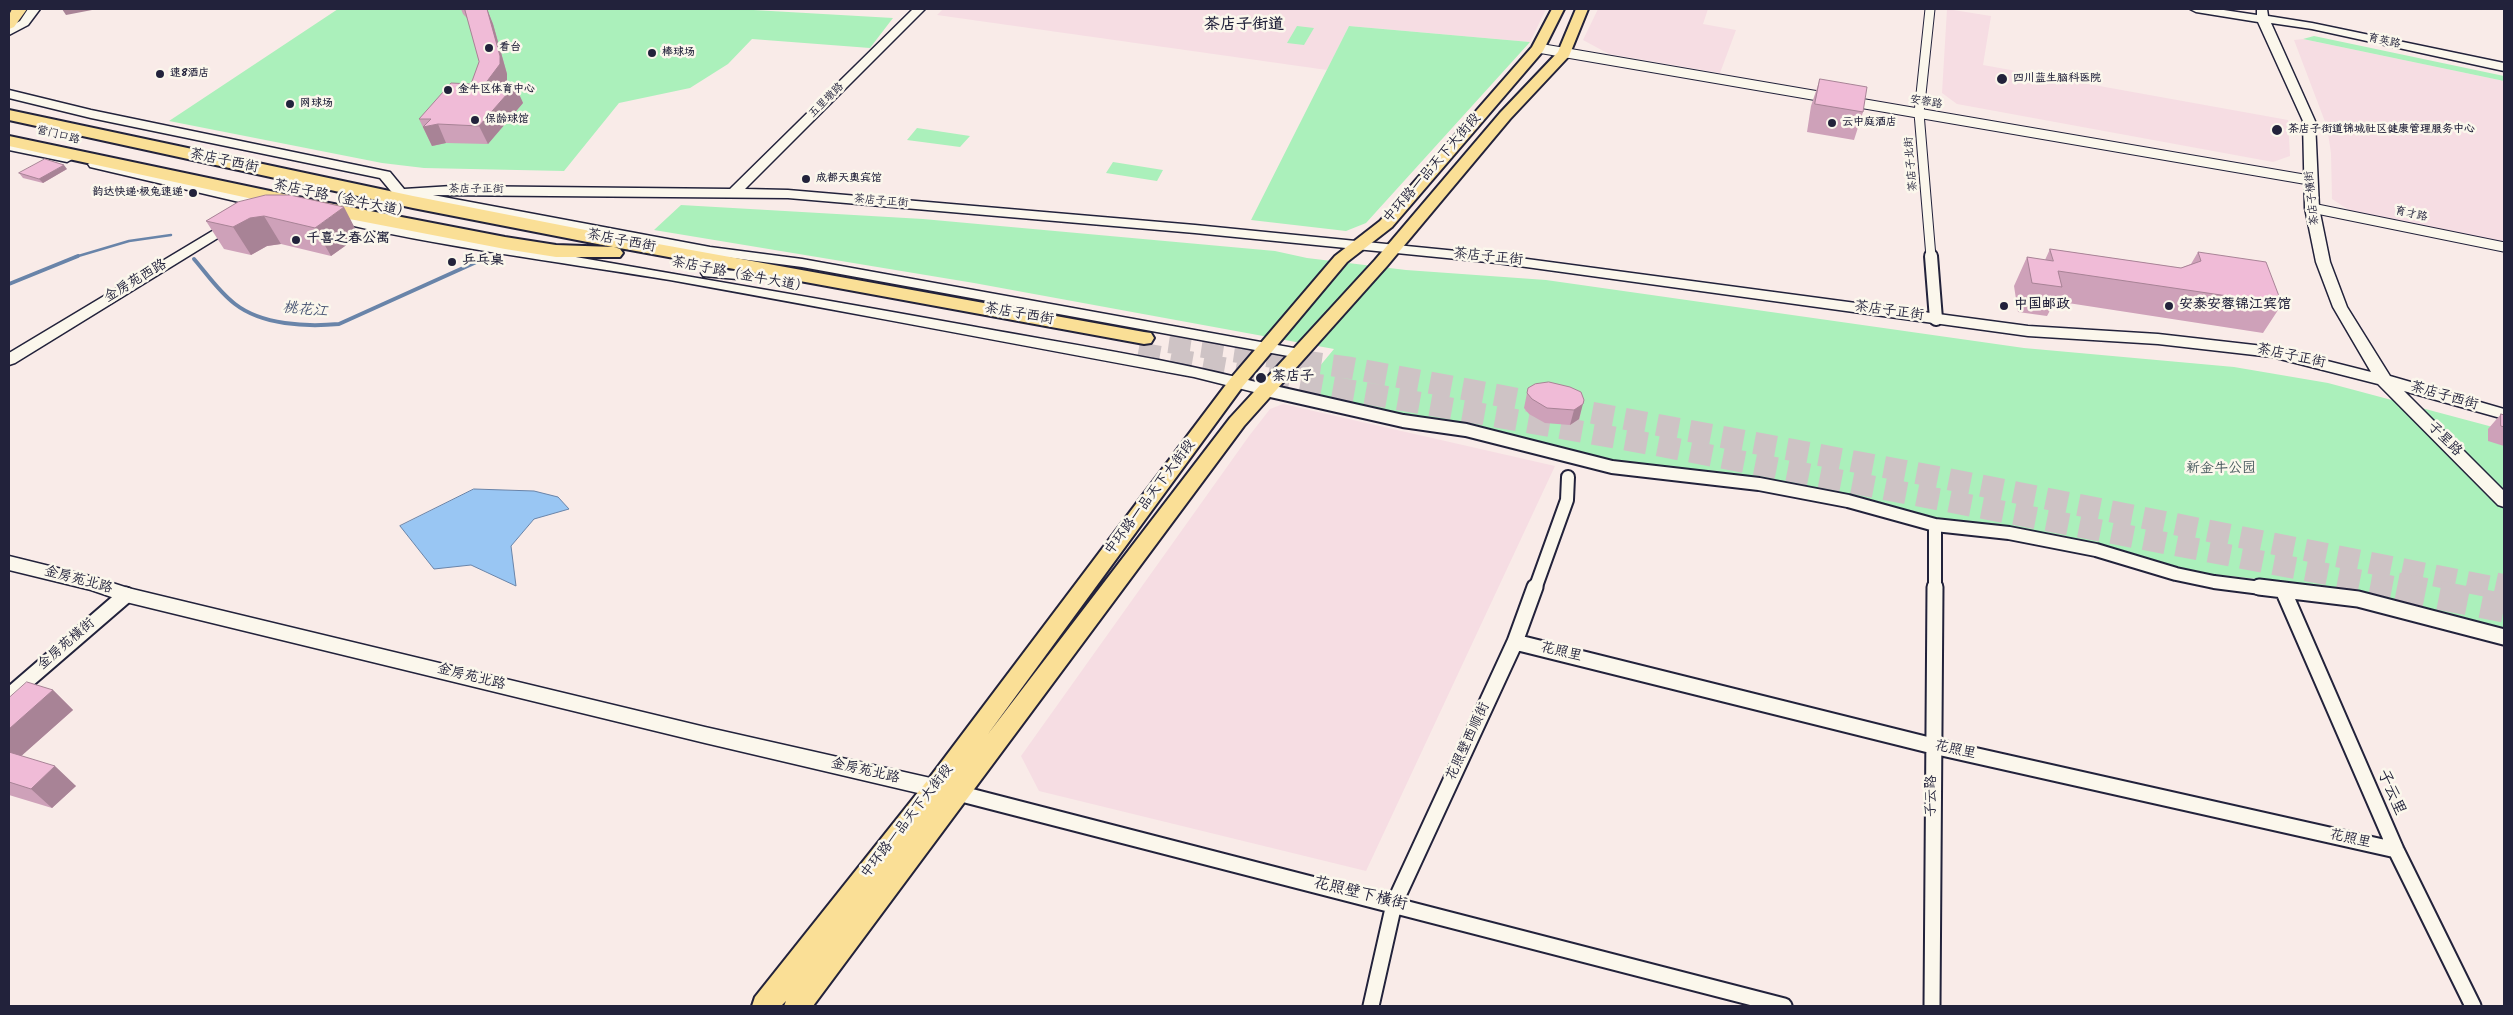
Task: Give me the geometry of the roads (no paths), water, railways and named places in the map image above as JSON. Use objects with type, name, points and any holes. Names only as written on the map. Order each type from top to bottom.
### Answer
[{"type":"highway","points":[[9,24],[17,15],[19,9]]},
{"type":"highway","points":[[9,100],[142,134]]},
{"type":"highway","points":[[9,107],[77,124],[142,134],[272,160],[397,195]]},
{"type":"highway","name":"营门口路","points":[[9,115],[103,141]]},
{"type":"highway","name":"营门口路","points":[[9,124],[103,141]]},
{"type":"highway","points":[[9,134],[140,168]]},
{"type":"highway","points":[[9,141],[308,205],[505,244],[556,251],[618,254]]},
{"type":"highway","name":"茶店子西街","points":[[103,141],[397,195],[636,246],[1141,345]]},
{"type":"highway","name":"茶店子路（金牛大道）","points":[[103,141],[378,209],[618,254],[1141,345]]},
{"type":"main road","points":[[9,32],[24,23],[34,9]]},
{"type":"main road","name":"五里墩路","points":[[735,192],[919,9]]},
{"type":"main road","name":"中环路一品天下大街段","points":[[765,1006],[935,788],[1237,382],[1341,259],[1386,224],[1538,48],[1558,9]]},
{"type":"main road","name":"中环路一品天下大街段","points":[[797,1006],[1237,422],[1392,248],[1505,116],[1564,53],[1582,9]]},
{"type":"main road","name":"育英路","points":[[2196,9],[2263,14],[2504,67]]},
{"type":"main road","name":"茶店子横街","points":[[2263,14],[2309,122],[2309,180],[2322,262],[2340,307],[2384,380]]},
{"type":"main road","points":[[9,94],[90,114],[452,190]]},
{"type":"main road","points":[[9,146],[264,204],[525,254],[737,275]]},
{"type":"main road","points":[[385,175],[397,195],[710,251],[802,263],[1050,310],[1299,353]]},
{"type":"main road","name":"茶店子正街","points":[[397,195],[452,190],[735,192],[808,196],[1392,248],[1581,270],[2028,331],[2158,339],[2263,350],[2384,380]]},
{"type":"main road","name":"金房苑西路","points":[[9,360],[264,204]]},
{"type":"main road","points":[[576,260],[1186,371],[1266,390]]},
{"type":"main road","name":"茶店子西街","points":[[2384,380],[2504,414]]},
{"type":"main road","name":"子星路","points":[[2384,380],[2504,501]]},
{"type":"main road","name":"金房苑北路","points":[[9,563],[94,584],[126,595],[704,735],[935,788]]},
{"type":"street","name":"茶店子北街","points":[[1930,9],[1919,113],[1936,319]]},
{"type":"street","name":"安蓉路","points":[[1538,48],[2309,180]]},
{"type":"street","name":"育才路","points":[[2312,208],[2504,248]]},
{"type":"street","points":[[1266,390],[1404,421],[1466,430],[1612,467],[1759,484],[1848,501],[1934,525],[2054,541],[2096,550],[2176,574],[2214,582],[2358,599],[2504,637]]},
{"type":"street","name":"花照壁西顺街","points":[[1371,1006],[1394,904],[1516,642],[1567,500],[1568,477]]},
{"type":"street","name":"子云路","points":[[1932,1006],[1934,525]]},
{"type":"street","name":"子云里","points":[[2283,590],[2396,850],[2472,1006]]},
{"type":"street","name":"金房苑横街","points":[[9,696],[126,595]]},
{"type":"street","name":"花照里","points":[[1516,642],[1933,746],[2396,850]]},
{"type":"street","name":"花照壁下横街","points":[[935,788],[1394,904],[1784,1006]]},
{"type":"water","points":[[474,489],[534,491],[558,497],[569,509],[534,519],[511,546],[516,586],[471,565],[434,569],[400,526]]},
{"type":"waterway","name":"桃花江","points":[[77,256],[129,241],[171,235]]},
{"type":"waterway","name":"桃花江","points":[[9,284],[77,256]]},
{"type":"waterway","name":"桃花江","points":[[194,259],[213,283],[235,304],[246,311],[271,320],[299,325],[339,324],[483,259]]},
{"type":"tunnel","points":[[1169,342],[1351,368],[1938,477],[2502,589]]},
{"type":"tunnel","points":[[1138,353],[1651,444],[2404,589]]},
{"type":"tunnel","points":[[2397,587],[2504,608]]},
{"type":"tunnel","points":[[2495,587],[2504,589]]},
{"type":"place","name":"看台","points":[[489,48]]},
{"type":"place","name":"棒球场","points":[[652,53]]},
{"type":"place","name":"速8酒店","points":[[160,74]]},
{"type":"place","name":"四川蓝生脑科医院","points":[[2002,79]]},
{"type":"place","name":"金牛区体育中心","points":[[448,90]]},
{"type":"place","name":"网球场","points":[[290,104]]},
{"type":"place","name":"保龄球馆","points":[[475,120]]},
{"type":"place","name":"云中庭酒店","points":[[1832,123]]},
{"type":"place","name":"茶店子街道锦城社区健康管理服务中心","points":[[2277,130]]},
{"type":"place","name":"成都天奥宾馆","points":[[806,179]]},
{"type":"place","name":"韵达快递·极兔速递","points":[[193,193]]},
{"type":"place","name":"千喜之春公寓","points":[[296,240]]},
{"type":"place","name":"乒乓桌","points":[[452,262]]},
{"type":"place","name":"中国邮政","points":[[2004,306]]},
{"type":"place","name":"安泰安蓉锦江宾馆","points":[[2169,306]]},
{"type":"place","name":"茶店子","points":[[1261,378]]},
{"type":"district","name":"茶店子街道","points":[[1244,26]]},
{"type":"park label","name":"新金牛公园","points":[[2221,470]]}]
